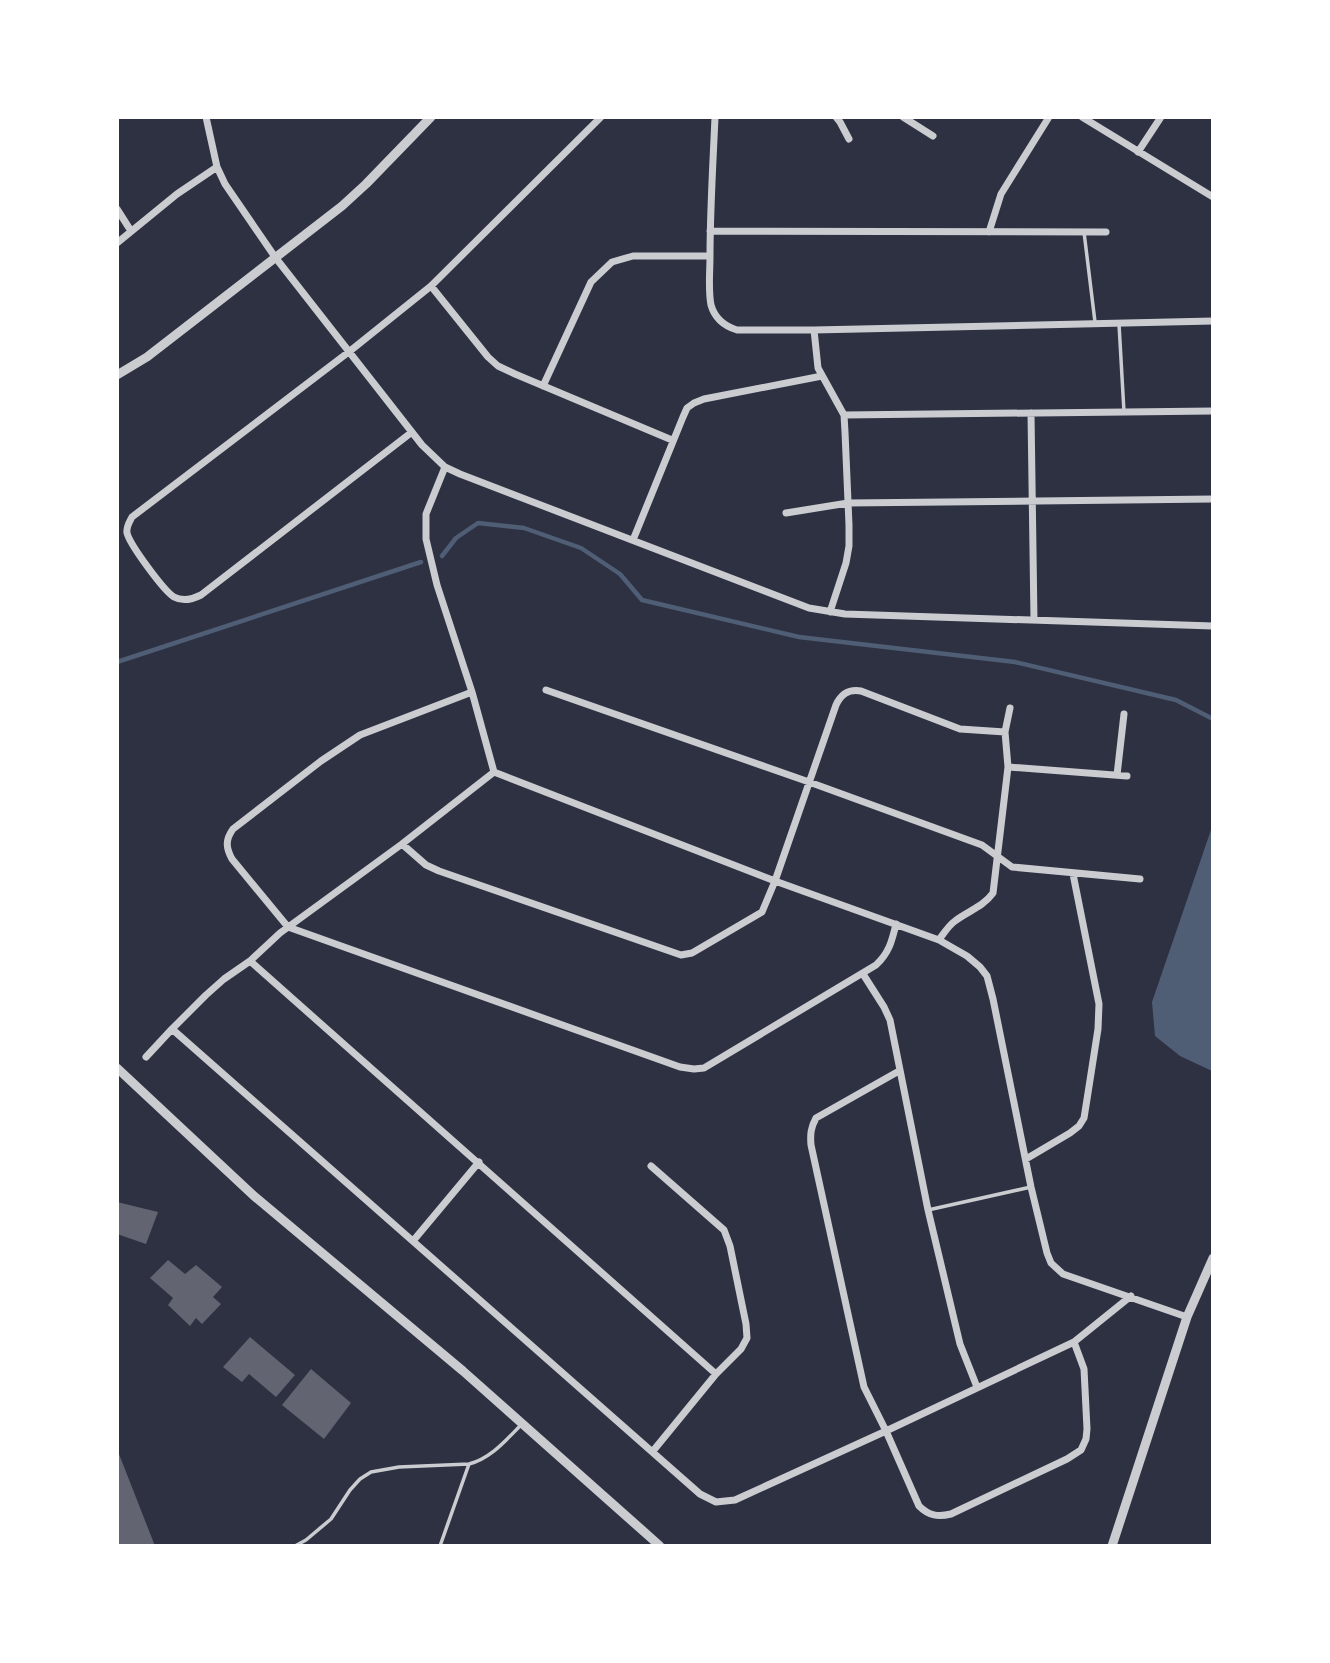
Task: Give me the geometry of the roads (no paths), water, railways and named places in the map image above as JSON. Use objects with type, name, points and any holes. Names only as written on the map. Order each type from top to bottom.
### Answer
[{"type":"street","points":[[206,117],[217,167],[225,184],[275,257],[422,445],[445,467],[809,608],[830,612],[1213,626]]},
{"type":"street","points":[[117,375],[147,357],[342,206],[431,117]]},
{"type":"street","points":[[412,432],[193,599],[176,599],[169,593],[133,547],[127,534],[127,526],[132,517],[431,286],[601,117]]},
{"type":"street","points":[[715,117],[710,231],[712,306],[725,326],[737,330],[814,330],[1213,321]]},
{"type":"street","points":[[836,117],[849,139]]},
{"type":"street","points":[[902,117],[933,136]]},
{"type":"street","points":[[989,232],[1001,194],[1049,117]]},
{"type":"street","points":[[1082,117],[1213,197]]},
{"type":"street","points":[[1138,152],[1161,117]]},
{"type":"street","points":[[117,243],[177,194],[217,167]]},
{"type":"street","points":[[117,209],[131,231]]},
{"type":"street","points":[[710,231],[1106,232]]},
{"type":"street","points":[[543,386],[585,293],[611,262],[633,256],[710,256]]},
{"type":"street","points":[[431,286],[488,357],[506,370],[673,440]]},
{"type":"street","points":[[814,330],[818,368],[844,415],[848,554],[830,612]]},
{"type":"street","points":[[634,540],[687,408],[694,402],[822,376]]},
{"type":"street","points":[[844,415],[1213,411]]},
{"type":"street","points":[[1031,413],[1034,620]]},
{"type":"street","points":[[445,467],[426,514],[426,539],[437,585],[472,692],[494,772]]},
{"type":"street","points":[[786,513],[848,503],[1213,499]]},
{"type":"street","points":[[546,690],[982,845],[1012,867],[1140,878]]},
{"type":"street","points":[[402,844],[426,865],[439,872],[681,955],[692,953],[762,912],[840,696],[846,692],[861,691],[960,729],[1005,732]]},
{"type":"street","points":[[472,692],[360,735],[321,761],[233,829],[227,841],[232,859],[288,927],[680,1067],[694,1069],[704,1068],[863,974],[884,958],[892,944],[896,924]]},
{"type":"street","points":[[939,940],[954,922],[986,902],[993,893],[1008,767],[1005,732],[1010,708]]},
{"type":"street","points":[[1117,775],[1124,714]]},
{"type":"street","points":[[1008,767],[1127,776]]},
{"type":"street","points":[[146,1057],[215,987],[250,961],[288,927],[402,844],[494,772]]},
{"type":"street","points":[[494,772],[775,881],[939,940],[967,956],[986,976],[993,999],[1031,1187],[1051,1263],[1063,1274],[1187,1317]]},
{"type":"street","points":[[1026,1159],[1070,1133],[1084,1118],[1098,1029],[1098,1004],[1073,874]]},
{"type":"street","points":[[250,961],[716,1374]]},
{"type":"street","points":[[863,974],[890,1020],[960,1344],[977,1387]]},
{"type":"street","points":[[172,1029],[700,1494],[716,1503],[735,1500],[1074,1342],[1131,1296]]},
{"type":"street","points":[[118,1071],[254,1196],[463,1371],[660,1546]]},
{"type":"street","points":[[900,1071],[816,1118],[810,1134],[862,1380],[919,1506],[933,1516],[951,1514],[1081,1450],[1087,1429],[1084,1369],[1074,1342]]},
{"type":"street","points":[[413,1241],[479,1163]]},
{"type":"street","points":[[651,1166],[724,1230],[747,1338],[741,1349],[716,1374],[653,1451]]},
{"type":"street","points":[[1112,1546],[1187,1317],[1213,1258]]},
{"type":"lane","points":[[1084,232],[1095,324]]},
{"type":"lane","points":[[1119,324],[1124,412]]},
{"type":"lane","points":[[929,1210],[1031,1187]]},
{"type":"lane","points":[[295,1546],[331,1519],[350,1490],[371,1472],[399,1467],[469,1464],[480,1461],[523,1424]]},
{"type":"lane","points":[[440,1546],[469,1464]]},
{"type":"water","points":[[1213,824],[1212,1071],[1180,1056],[1155,1036],[1152,1002]]},
{"type":"waterway","points":[[442,556],[456,538],[478,523],[524,528],[581,548],[620,574],[642,600],[799,637],[1015,662],[1176,700],[1213,719]]},
{"type":"waterway","points":[[117,662],[421,562]]}]
